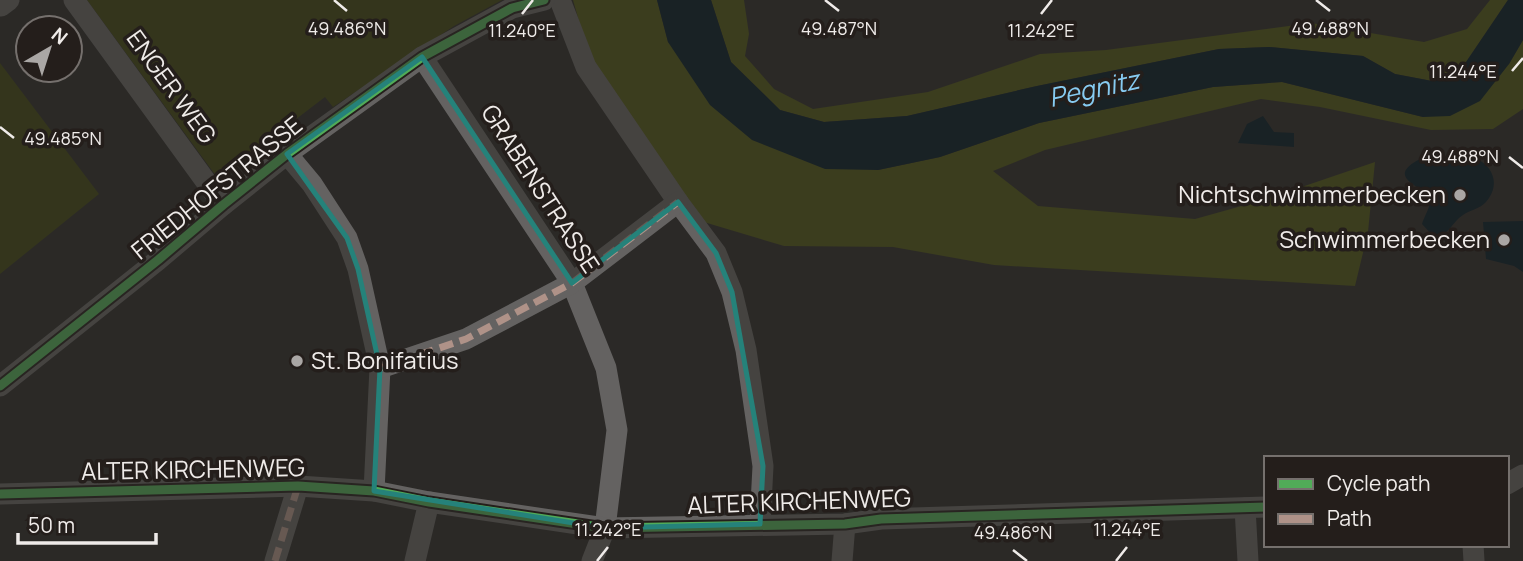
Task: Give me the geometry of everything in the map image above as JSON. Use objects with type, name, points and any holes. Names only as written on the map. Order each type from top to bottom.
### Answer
[{"type":"street","name":"ENGER WEG","points":[[75,0],[223,205]]},
{"type":"street","name":"FRIEDHOFSTRASSE","points":[[0,386],[287,154],[422,57],[512,8],[544,0]]},
{"type":"street","points":[[560,0],[586,67],[716,253],[732,292],[746,350],[763,466],[760,524]]},
{"type":"street","name":"GRABENSTRASSE","points":[[422,57],[572,283],[606,368],[617,430],[605,528],[592,561]]},
{"type":"street","points":[[287,154],[312,184],[347,238],[358,269],[380,368],[374,491]]},
{"type":"street","points":[[380,368],[466,339],[572,283],[678,202]]},
{"type":"street","points":[[275,561],[298,486]]},
{"type":"street","name":"ALTER KIRCHENWEG","points":[[0,494],[298,486],[374,491],[429,502],[605,528],[845,524],[881,519],[1255,508]]},
{"type":"street","points":[[415,561],[429,502]]},
{"type":"street","points":[[1248,561],[1255,508]]},
{"type":"street","points":[[842,561],[845,524]]},
{"type":"highlighted area","points":[[422,57],[572,283],[678,202],[716,253],[732,292],[763,466],[760,524],[605,528],[374,491],[380,368],[358,269],[347,238],[287,154]]},
{"type":"green space","points":[[87,0],[502,0],[454,26],[333,107],[325,97],[291,123],[292,126],[219,180]]},
{"type":"green space","points":[[573,0],[657,0],[668,42],[878,170],[940,157],[1039,123],[1213,87],[1282,82],[1423,117],[1509,64],[1523,40],[1523,109],[1493,129],[1431,130],[1320,107],[1261,99],[1045,150],[993,171],[1038,206],[1195,219],[1263,200],[1375,162],[1368,232],[1355,286],[994,265],[893,247],[784,246],[697,220],[592,67]]},
{"type":"green space","points":[[711,0],[744,0],[749,34],[745,56],[774,89],[813,109],[928,92],[1040,54],[1106,50],[1311,23],[1424,42],[1467,29],[1490,0],[1508,0],[1462,68],[1432,81],[1395,74],[1363,56],[1269,47],[1219,49],[907,116],[824,122],[780,110],[731,62]]},
{"type":"green space","points":[[0,63],[99,194],[0,274]]},
{"type":"water","name":"Pegnitz","points":[[657,0],[711,0],[731,62],[780,110],[824,122],[907,116],[1219,49],[1269,47],[1363,56],[1395,74],[1432,81],[1462,68],[1508,0],[1523,0],[1523,40],[1509,64],[1480,101],[1450,116],[1423,117],[1282,82],[1213,87],[1039,123],[940,157],[878,170],[825,169],[752,140],[710,105],[668,42]]},
{"type":"water","points":[[1263,116],[1274,132],[1294,133],[1294,147],[1238,143],[1247,124]]},
{"type":"water","name":"Nichtschwimmerbecken","points":[[1465,156],[1487,166],[1494,179],[1494,187],[1484,204],[1463,215],[1443,234],[1433,236],[1422,224],[1429,208],[1429,198],[1409,181],[1405,171],[1420,159],[1439,162]]},
{"type":"water","name":"Schwimmerbecken","points":[[1523,221],[1523,272],[1514,266],[1486,259],[1483,222]]},
{"type":"marked path","points":[[380,368],[466,339],[572,283],[678,202]]},
{"type":"marked path","points":[[275,561],[298,486]]},
{"type":"cycle path","points":[[0,386],[287,154],[422,57],[512,8],[544,0]]},
{"type":"cycle path","points":[[0,494],[298,486],[374,491],[429,502],[605,528],[845,524],[881,519],[1264,507]]},
{"type":"place","name":"Nichtschwimmerbecken","points":[[1460,195]]},
{"type":"place","name":"Schwimmerbecken","points":[[1504,240]]},
{"type":"place","name":"St. Bonifatius","points":[[297,361]]}]
